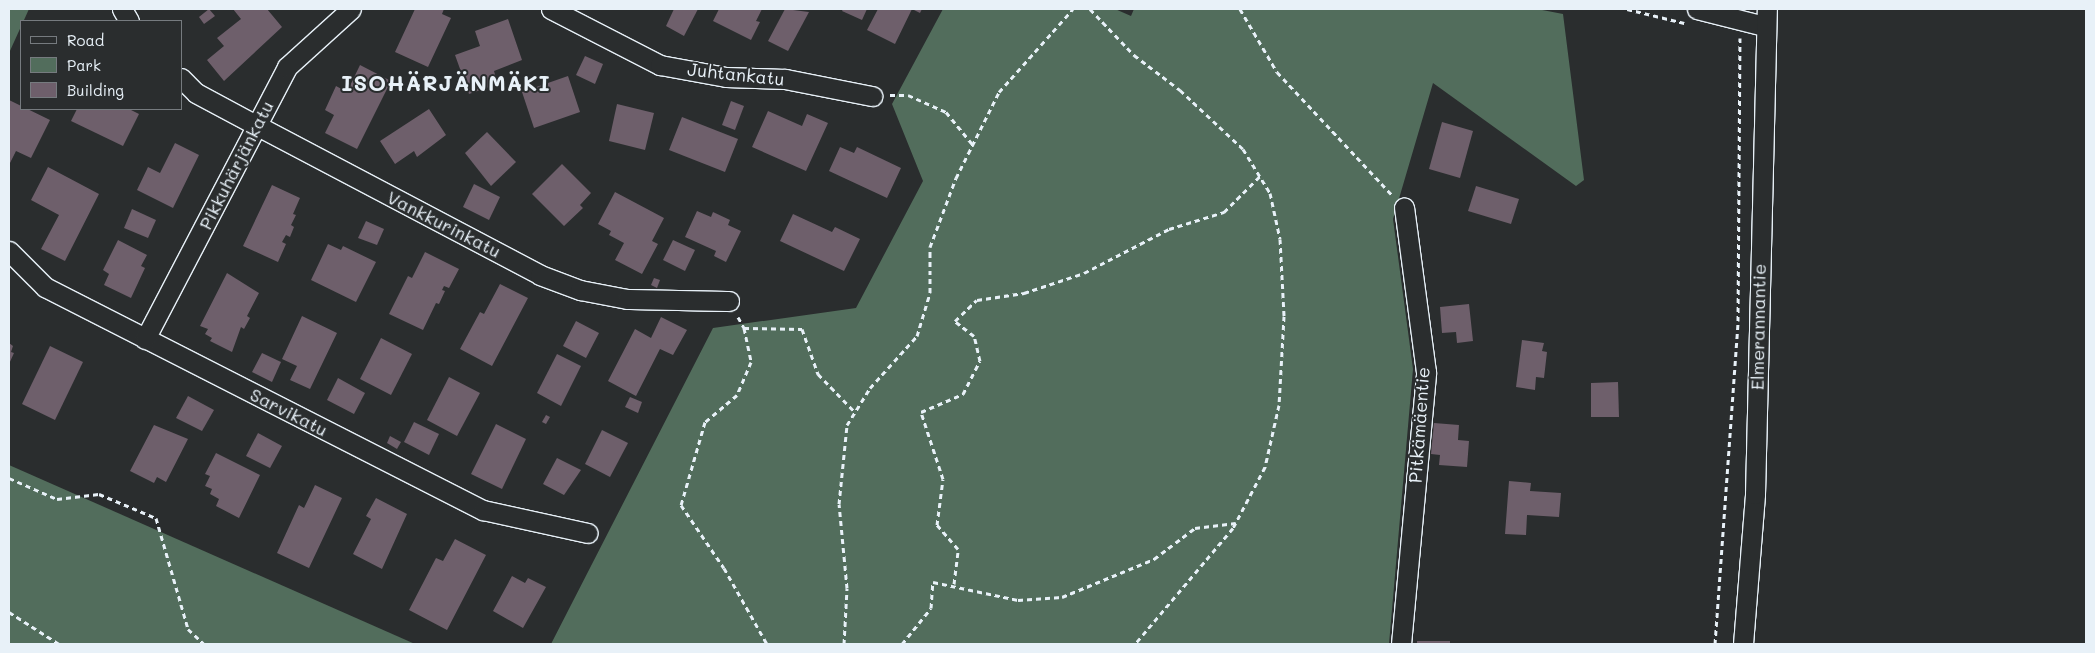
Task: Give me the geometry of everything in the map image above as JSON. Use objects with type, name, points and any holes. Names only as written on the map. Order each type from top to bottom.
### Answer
[{"type":"street","points":[[122,9],[128,20]]},
{"type":"street","name":"Pikkuhärjänkatu","points":[[145,339],[287,67],[351,9]]},
{"type":"street","name":"Juhtankatu","points":[[551,9],[660,65],[726,77],[785,79],[872,96]]},
{"type":"street","points":[[1698,9],[1739,19],[1766,17]]},
{"type":"street","name":"Elmerannantie","points":[[1744,644],[1755,494],[1766,17]]},
{"type":"street","name":"Vankkurinkatu","points":[[182,79],[196,93],[256,126],[540,274],[580,290],[627,299],[729,301]]},
{"type":"street","name":"Pitkämäentie","points":[[1401,644],[1426,372],[1404,207]]},
{"type":"street","name":"Sarvikatu","points":[[9,251],[45,286],[145,339],[483,510],[588,533]]},
{"type":"path","points":[[844,644],[848,588],[839,504],[847,424],[870,388],[918,336],[930,293],[930,247],[956,178],[999,92],[1073,9]]},
{"type":"path","points":[[1090,9],[1134,55],[1180,90],[1243,149],[1270,193],[1280,239],[1284,316],[1279,405],[1265,467],[1236,523],[1157,622],[1136,644]]},
{"type":"path","points":[[1240,9],[1277,72],[1404,207]]},
{"type":"path","points":[[1715,644],[1738,321],[1742,94],[1739,19]]},
{"type":"path","points":[[872,96],[908,94],[946,112],[972,145]]},
{"type":"path","points":[[954,584],[958,549],[937,525],[943,479],[921,412],[962,394],[980,361],[974,336],[955,321],[977,300],[1024,294],[1084,274],[1169,229],[1224,212],[1260,176]]},
{"type":"path","points":[[729,301],[744,328],[752,362],[737,395],[705,422],[681,506],[724,568],[767,644]]},
{"type":"path","points":[[744,328],[802,329],[818,374],[855,412]]},
{"type":"path","points":[[9,478],[57,499],[98,494],[156,518],[188,629],[204,643],[201,644]]},
{"type":"path","points":[[902,644],[931,608],[933,582],[954,584],[1018,600],[1062,597],[1154,559],[1194,528],[1236,523]]},
{"type":"path","points":[[9,612],[60,644]]},
{"type":"green space","points":[[9,9],[29,9],[24,20],[20,20],[20,29],[9,53]]},
{"type":"green space","points":[[943,9],[1115,9],[1131,16],[1134,9],[1537,9],[1563,14],[1584,180],[1576,186],[1433,83],[1393,219],[1413,369],[1389,644],[551,644],[713,328],[856,308],[923,181],[892,104]]},
{"type":"green space","points":[[9,465],[415,644],[9,644]]},
{"type":"building","points":[[209,9],[215,16],[204,24],[199,17]]},
{"type":"building","points":[[233,9],[267,9],[282,27],[224,81],[207,60],[224,46],[217,38],[241,19]]},
{"type":"building","points":[[415,9],[444,9],[442,14],[451,18],[428,67],[395,52]]},
{"type":"building","points":[[674,9],[698,9],[684,36],[666,26]]},
{"type":"building","points":[[719,9],[762,9],[756,21],[760,22],[751,40],[713,21]]},
{"type":"building","points":[[785,9],[809,12],[788,51],[768,41]]},
{"type":"building","points":[[843,9],[867,9],[862,20],[842,11]]},
{"type":"building","points":[[878,9],[912,9],[895,44],[867,30]]},
{"type":"building","points":[[912,9],[922,9],[920,13]]},
{"type":"building","points":[[508,19],[522,60],[494,71],[496,78],[490,80],[492,86],[469,94],[455,55],[480,46],[475,31]]},
{"type":"building","points":[[585,56],[603,64],[595,84],[576,75]]},
{"type":"building","points":[[360,65],[391,81],[357,149],[325,133],[334,115],[325,110],[336,86],[347,92]]},
{"type":"building","points":[[568,76],[580,112],[534,128],[522,92]]},
{"type":"building","points":[[9,100],[20,105],[20,110],[30,110],[50,120],[31,158],[16,151],[9,165]]},
{"type":"building","points":[[731,101],[744,106],[735,130],[722,125]]},
{"type":"building","points":[[617,104],[654,113],[645,150],[609,141]]},
{"type":"building","points":[[429,109],[446,135],[417,157],[414,151],[395,164],[380,141]]},
{"type":"building","points":[[76,110],[131,110],[139,114],[123,146],[71,121]]},
{"type":"building","points":[[768,111],[802,126],[807,114],[828,123],[806,171],[752,147]]},
{"type":"building","points":[[682,117],[738,139],[725,172],[669,150]]},
{"type":"building","points":[[1442,122],[1473,131],[1460,178],[1429,169]]},
{"type":"building","points":[[487,132],[516,162],[491,186],[465,153]]},
{"type":"building","points":[[175,143],[199,155],[173,208],[137,190],[148,167],[160,173]]},
{"type":"building","points":[[840,147],[854,153],[857,147],[901,168],[887,198],[829,171]]},
{"type":"building","points":[[562,164],[591,193],[580,205],[583,208],[564,226],[532,194]]},
{"type":"building","points":[[48,167],[99,194],[65,261],[41,249],[59,215],[31,200]]},
{"type":"building","points":[[474,184],[500,197],[489,220],[463,207]]},
{"type":"building","points":[[272,185],[300,198],[293,214],[296,215],[291,225],[294,227],[290,237],[286,235],[282,242],[286,244],[278,262],[243,246]]},
{"type":"building","points":[[1476,186],[1519,199],[1511,224],[1468,211]]},
{"type":"building","points":[[615,192],[664,218],[652,241],[658,244],[642,274],[615,260],[624,243],[609,235],[611,231],[598,224]]},
{"type":"building","points":[[132,209],[156,220],[148,238],[124,228]]},
{"type":"building","points":[[697,211],[711,217],[713,212],[730,220],[728,225],[741,231],[726,262],[714,256],[716,251],[685,237]]},
{"type":"building","points":[[793,214],[832,232],[835,227],[860,239],[844,271],[780,241]]},
{"type":"building","points":[[366,221],[384,229],[377,245],[358,238]]},
{"type":"building","points":[[118,240],[147,255],[141,266],[145,268],[131,298],[104,285],[109,274],[103,270]]},
{"type":"building","points":[[673,240],[695,250],[685,271],[663,260]]},
{"type":"building","points":[[328,244],[341,250],[343,246],[376,262],[356,302],[311,280]]},
{"type":"building","points":[[425,252],[459,269],[449,288],[444,286],[442,290],[445,291],[439,304],[436,303],[423,330],[389,314],[408,276],[412,278]]},
{"type":"building","points":[[227,273],[259,293],[247,316],[250,318],[244,329],[241,327],[232,352],[210,341],[212,338],[205,334],[208,329],[200,326]]},
{"type":"building","points":[[654,278],[660,280],[657,288],[651,285]]},
{"type":"building","points":[[500,284],[528,298],[492,366],[460,349],[480,312],[484,314]]},
{"type":"building","points":[[1469,304],[1473,341],[1457,343],[1456,332],[1442,333],[1440,307]]},
{"type":"building","points":[[302,316],[337,333],[310,389],[290,380],[297,366],[282,359]]},
{"type":"building","points":[[661,317],[687,330],[673,355],[660,349],[636,396],[608,381],[635,329],[651,338]]},
{"type":"building","points":[[576,321],[599,333],[586,358],[563,346]]},
{"type":"building","points":[[381,338],[412,354],[391,395],[360,379]]},
{"type":"building","points":[[1522,340],[1544,343],[1542,351],[1547,352],[1544,378],[1536,377],[1535,390],[1516,387]]},
{"type":"building","points":[[9,343],[13,346],[11,352],[14,353],[9,364]]},
{"type":"building","points":[[50,346],[83,362],[55,420],[22,404]]},
{"type":"building","points":[[262,353],[281,362],[272,382],[252,372]]},
{"type":"building","points":[[557,354],[581,366],[561,406],[537,393]]},
{"type":"building","points":[[449,377],[480,393],[457,436],[427,420]]},
{"type":"building","points":[[338,378],[365,393],[354,414],[327,400]]},
{"type":"building","points":[[1618,382],[1619,417],[1591,417],[1591,383]]},
{"type":"building","points":[[188,396],[214,410],[202,431],[176,418]]},
{"type":"building","points":[[630,397],[642,402],[638,413],[625,407]]},
{"type":"building","points":[[546,415],[550,417],[546,424],[542,422]]},
{"type":"building","points":[[414,422],[439,434],[429,455],[404,442]]},
{"type":"building","points":[[1434,423],[1459,425],[1458,440],[1469,441],[1467,467],[1439,465],[1440,455],[1431,454]]},
{"type":"building","points":[[496,424],[526,439],[502,489],[471,474]]},
{"type":"building","points":[[154,425],[188,439],[166,482],[157,477],[154,483],[130,471]]},
{"type":"building","points":[[602,430],[628,443],[610,477],[585,464]]},
{"type":"building","points":[[258,433],[282,446],[270,468],[246,456]]},
{"type":"building","points":[[390,436],[401,442],[397,449],[387,443]]},
{"type":"building","points":[[216,453],[260,475],[239,518],[216,506],[219,499],[210,494],[212,489],[205,486],[210,476],[205,474]]},
{"type":"building","points":[[557,458],[581,470],[564,495],[543,484]]},
{"type":"building","points":[[1509,481],[1531,483],[1530,491],[1561,493],[1559,517],[1527,515],[1526,535],[1505,534]]},
{"type":"building","points":[[315,485],[342,498],[309,568],[277,553],[299,505],[304,508]]},
{"type":"building","points":[[376,498],[407,514],[382,569],[353,554],[371,519],[366,516]]},
{"type":"building","points":[[455,539],[486,555],[447,630],[409,610],[436,558],[443,561]]},
{"type":"building","points":[[512,576],[525,583],[528,578],[546,587],[523,628],[493,611]]},
{"type":"building","points":[[1417,641],[1450,641],[1450,644],[1417,644]]},
{"type":"district","name":"ISOHÄRJÄNMÄKI","points":[[446,83]]}]
